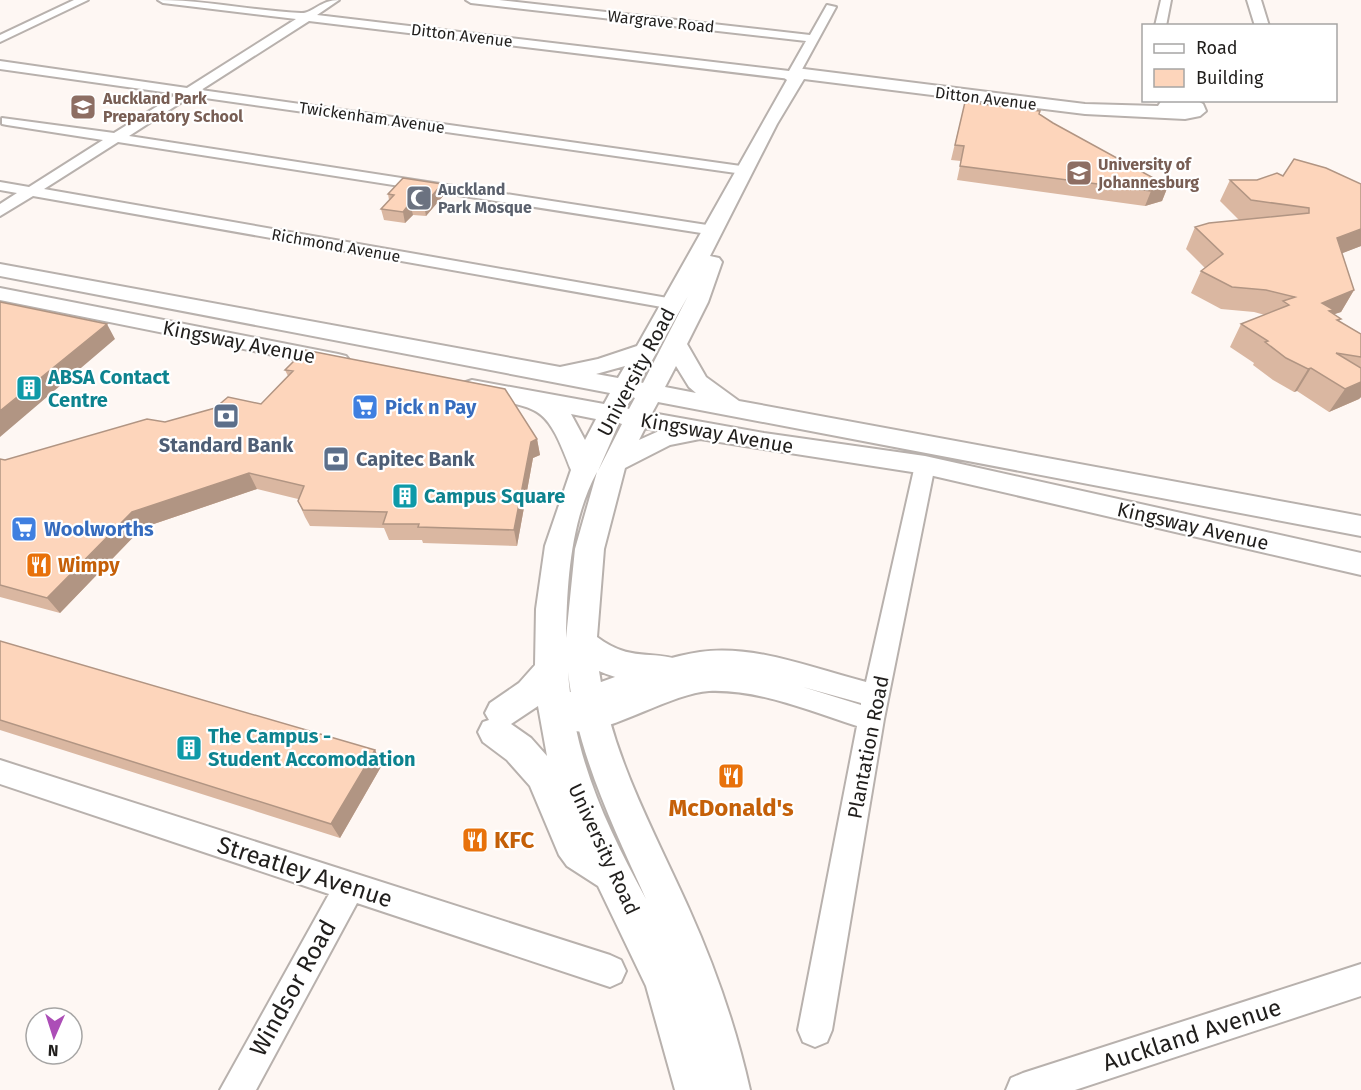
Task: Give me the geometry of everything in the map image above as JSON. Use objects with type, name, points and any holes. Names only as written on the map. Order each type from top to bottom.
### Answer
[{"type":"main road","points":[[1254,0],[1261,24]]},
{"type":"main road","name":"Ditton Avenue","points":[[795,75],[1051,105],[1131,110],[1183,103]]},
{"type":"main road","name":"University Road","points":[[638,391],[646,351],[714,230],[743,170],[795,75]]},
{"type":"main road","name":"University Road","points":[[725,208],[711,269],[675,344],[638,391],[625,417],[585,471],[567,517],[553,589],[552,668],[676,923],[712,1021],[728,1090]]},
{"type":"main road","name":"Kingsway Avenue","points":[[0,270],[1361,526]]},
{"type":"main road","name":"Kingsway Avenue","points":[[0,294],[361,366]]},
{"type":"main road","points":[[675,344],[697,382],[716,397],[743,410]]},
{"type":"main road","points":[[552,373],[602,366],[646,351]]},
{"type":"main road","name":"Kingsway Avenue","points":[[452,384],[714,433],[925,465],[1361,564]]},
{"type":"main road","points":[[543,402],[566,424],[585,471]]},
{"type":"main road","name":"University Road","points":[[625,417],[614,463],[598,510],[589,554],[567,769],[581,807],[660,971],[677,1015],[697,1090]]},
{"type":"main road","points":[[614,463],[652,442],[673,435],[714,433]]},
{"type":"main road","points":[[581,642],[596,654],[618,666],[640,670],[672,670]]},
{"type":"main road","points":[[552,668],[531,693],[499,722],[543,776],[572,843],[580,853],[613,874]]},
{"type":"street","points":[[0,39],[83,0]]},
{"type":"street","name":"Ditton Avenue","points":[[163,0],[795,75]]},
{"type":"street","points":[[0,211],[334,0]]},
{"type":"street","name":"Wargrave Road","points":[[471,0],[815,39]]},
{"type":"street","points":[[1160,24],[1166,0]]},
{"type":"street","name":"University Road","points":[[795,75],[831,7]]},
{"type":"street","name":"Twickenham Avenue","points":[[0,64],[743,170]]},
{"type":"street","points":[[7,121],[714,230]]},
{"type":"street","name":"Richmond Avenue","points":[[0,186],[673,304]]},
{"type":"street","name":"Plantation Road","points":[[815,1030],[874,707],[925,465]]},
{"type":"street","points":[[573,713],[672,670],[704,662],[739,662],[874,707]]},
{"type":"street","points":[[573,713],[680,685],[710,680],[735,680],[874,707]]},
{"type":"street","name":"Streatley Avenue","points":[[0,772],[610,971]]},
{"type":"street","name":"Windsor Road","points":[[237,1090],[350,886]]},
{"type":"street","name":"Auckland Avenue","points":[[1023,1090],[1361,980]]},
{"type":"building","points":[[965,102],[1040,111],[1039,114],[1053,123],[1168,186],[1151,191],[960,166],[964,146],[955,145]]},
{"type":"building","points":[[1294,159],[1326,168],[1361,184],[1361,229],[1337,238],[1354,290],[1322,303],[1334,310],[1329,311],[1341,319],[1337,320],[1361,334],[1361,357],[1336,353],[1361,368],[1361,382],[1345,389],[1311,368],[1308,369],[1286,358],[1265,342],[1268,341],[1241,324],[1289,305],[1283,301],[1295,297],[1266,290],[1232,287],[1201,271],[1223,254],[1195,227],[1209,223],[1309,213],[1309,208],[1251,200],[1230,180],[1257,180],[1277,173],[1283,176]]},
{"type":"building","points":[[403,178],[442,184],[424,205],[410,203],[403,212],[381,209],[394,195],[388,194]]},
{"type":"building","name":"ABSA Contact Centre","points":[[0,302],[107,324],[0,411]]},
{"type":"building","name":"Campus Square","points":[[305,350],[505,389],[537,439],[531,442],[514,530],[383,524],[387,512],[303,510],[298,501],[304,486],[249,473],[132,512],[47,598],[0,585],[0,459],[5,460],[147,419],[165,422],[215,408],[228,397],[261,404],[293,371],[285,370]]},
{"type":"building","name":"The Campus - Student Accomodation","points":[[0,641],[375,750],[331,824],[0,720]]},
{"type":"place","name":"Auckland Park Preparatory School","points":[[83,107]]},
{"type":"place","name":"University of Johannesburg","points":[[1079,173]]},
{"type":"place","name":"Auckland Park Mosque","points":[[419,198]]},
{"type":"place","name":"ABSA Contact Centre","points":[[29,388]]},
{"type":"place","name":"Pick n Pay","points":[[365,407]]},
{"type":"place","name":"Standard Bank","points":[[226,416]]},
{"type":"place","name":"Capitec Bank","points":[[336,459]]},
{"type":"place","name":"Campus Square","points":[[405,496]]},
{"type":"place","name":"Woolworths","points":[[24,529]]},
{"type":"place","name":"Wimpy","points":[[39,565]]},
{"type":"place","name":"The Campus - Student Accomodation","points":[[189,748]]},
{"type":"place","name":"McDonald's","points":[[731,776]]},
{"type":"place","name":"KFC","points":[[475,840]]}]
